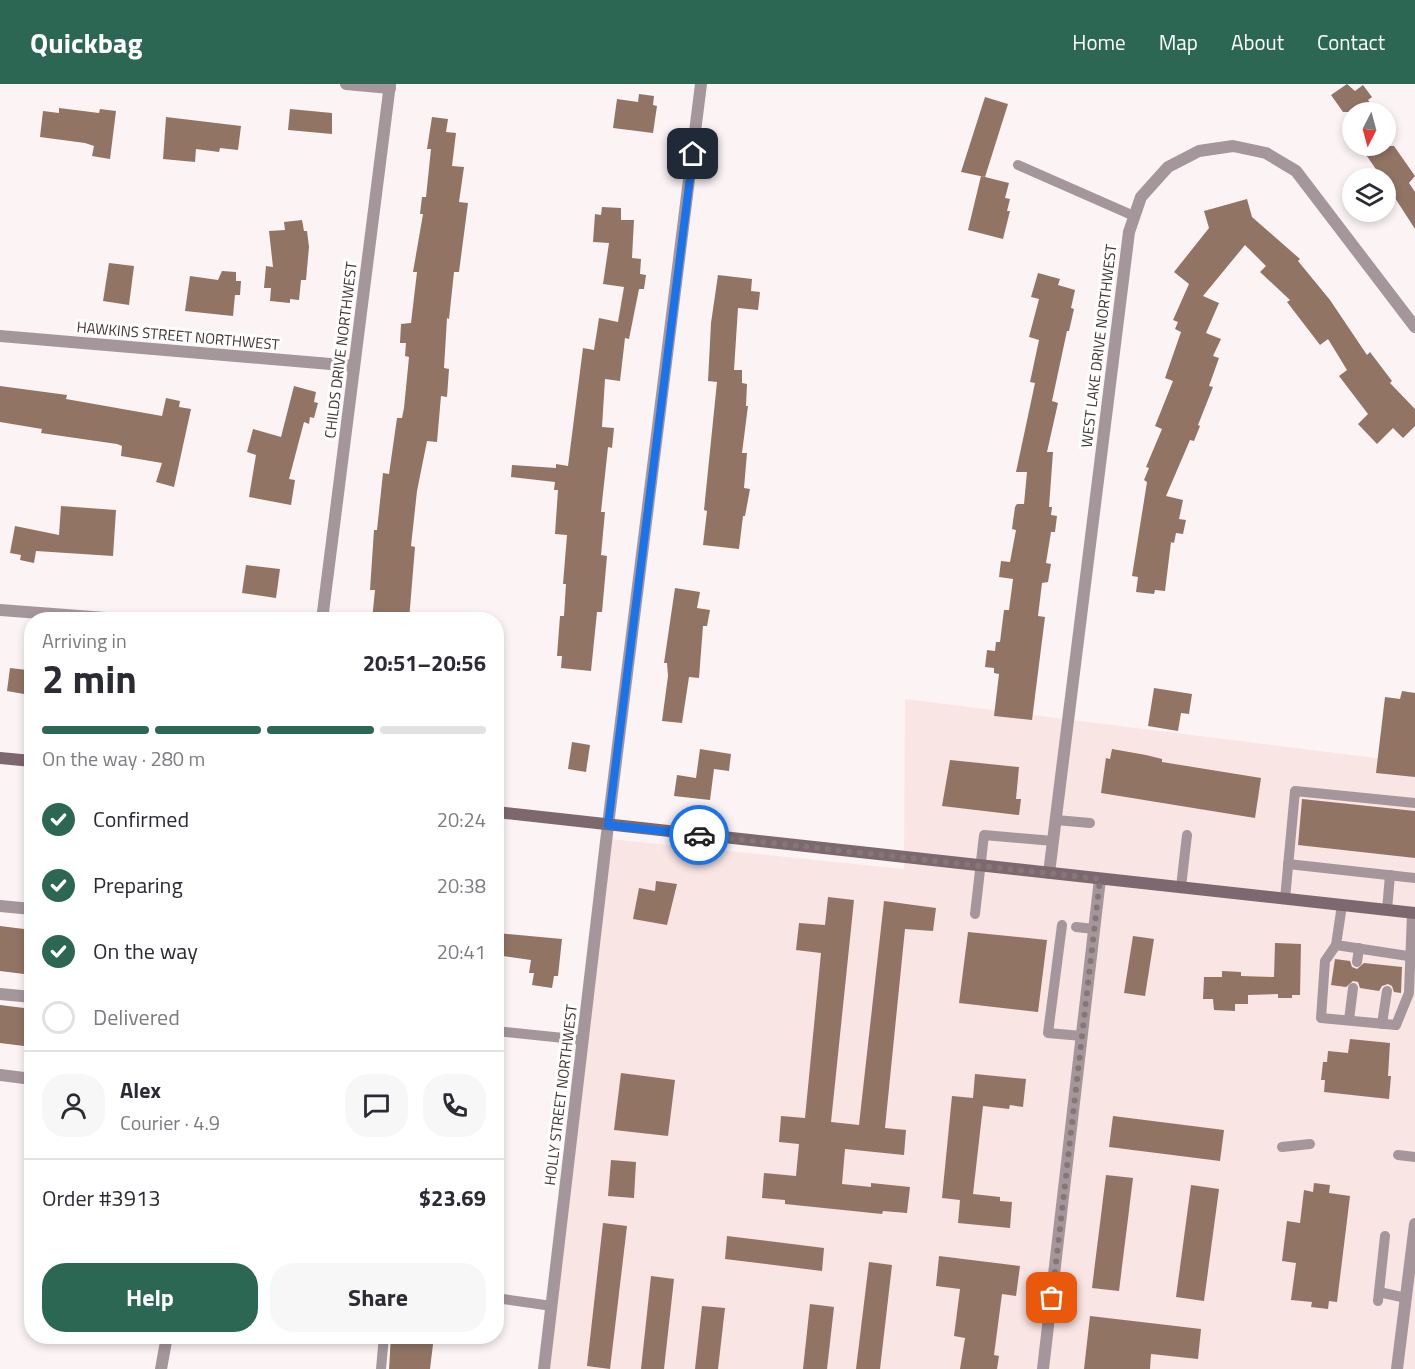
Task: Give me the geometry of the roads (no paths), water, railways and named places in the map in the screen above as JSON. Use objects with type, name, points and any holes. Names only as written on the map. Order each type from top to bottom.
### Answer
[{"type":"main road","points":[[0,758],[24,760]]},
{"type":"main road","points":[[504,814],[1413,913]]},
{"type":"street","points":[[346,84],[390,86]]},
{"type":"street","name":"HOLLY STREET NORTHWEST","points":[[544,1369],[608,825],[701,84]]},
{"type":"street","name":"CHILDS DRIVE NORTHWEST","points":[[323,612],[390,86]]},
{"type":"street","name":"WEST LAKE DRIVE NORTHWEST","points":[[1049,873],[1129,232],[1141,197],[1168,167],[1199,151],[1233,146],[1266,153],[1296,171],[1415,327]]},
{"type":"street","name":"HAWKINS STREET NORTHWEST","points":[[0,336],[354,366]]},
{"type":"street","points":[[0,610],[26,612]]},
{"type":"street","points":[[1043,1369],[1100,879]]},
{"type":"street","points":[[0,906],[24,908]]},
{"type":"street","points":[[0,994],[24,996]]},
{"type":"street","points":[[0,1075],[24,1078]]},
{"type":"street","points":[[1397,1369],[1415,1224]]},
{"type":"street","points":[[161,1369],[166,1344]]},
{"type":"lane","points":[[1018,165],[1134,216]]},
{"type":"lane","points":[[1285,898],[1295,791],[1415,803]]},
{"type":"lane","points":[[1056,820],[1090,823]]},
{"type":"lane","points":[[975,914],[982,838],[987,834],[1053,841]]},
{"type":"lane","points":[[1181,887],[1187,835]]},
{"type":"lane","points":[[1288,864],[1415,878]]},
{"type":"lane","points":[[1387,910],[1390,875]]},
{"type":"lane","points":[[1342,905],[1336,945],[1325,961],[1321,1018],[1396,1025],[1409,993],[1413,956],[1413,913]]},
{"type":"lane","points":[[1062,925],[1048,1033],[1082,1036]]},
{"type":"lane","points":[[1076,927],[1095,929]]},
{"type":"lane","points":[[1336,945],[1413,956]]},
{"type":"lane","points":[[1357,962],[1359,948]]},
{"type":"lane","points":[[1390,966],[1392,953]]},
{"type":"lane","points":[[1350,1020],[1353,988]]},
{"type":"lane","points":[[1382,1024],[1387,992]]},
{"type":"lane","points":[[504,1032],[583,1040]]},
{"type":"lane","points":[[1282,1147],[1310,1144]]},
{"type":"lane","points":[[1398,1155],[1415,1157]]},
{"type":"lane","points":[[1385,1236],[1378,1296],[1406,1298]]},
{"type":"lane","points":[[504,1299],[552,1306]]},
{"type":"lane","points":[[381,1369],[383,1344]]}]
